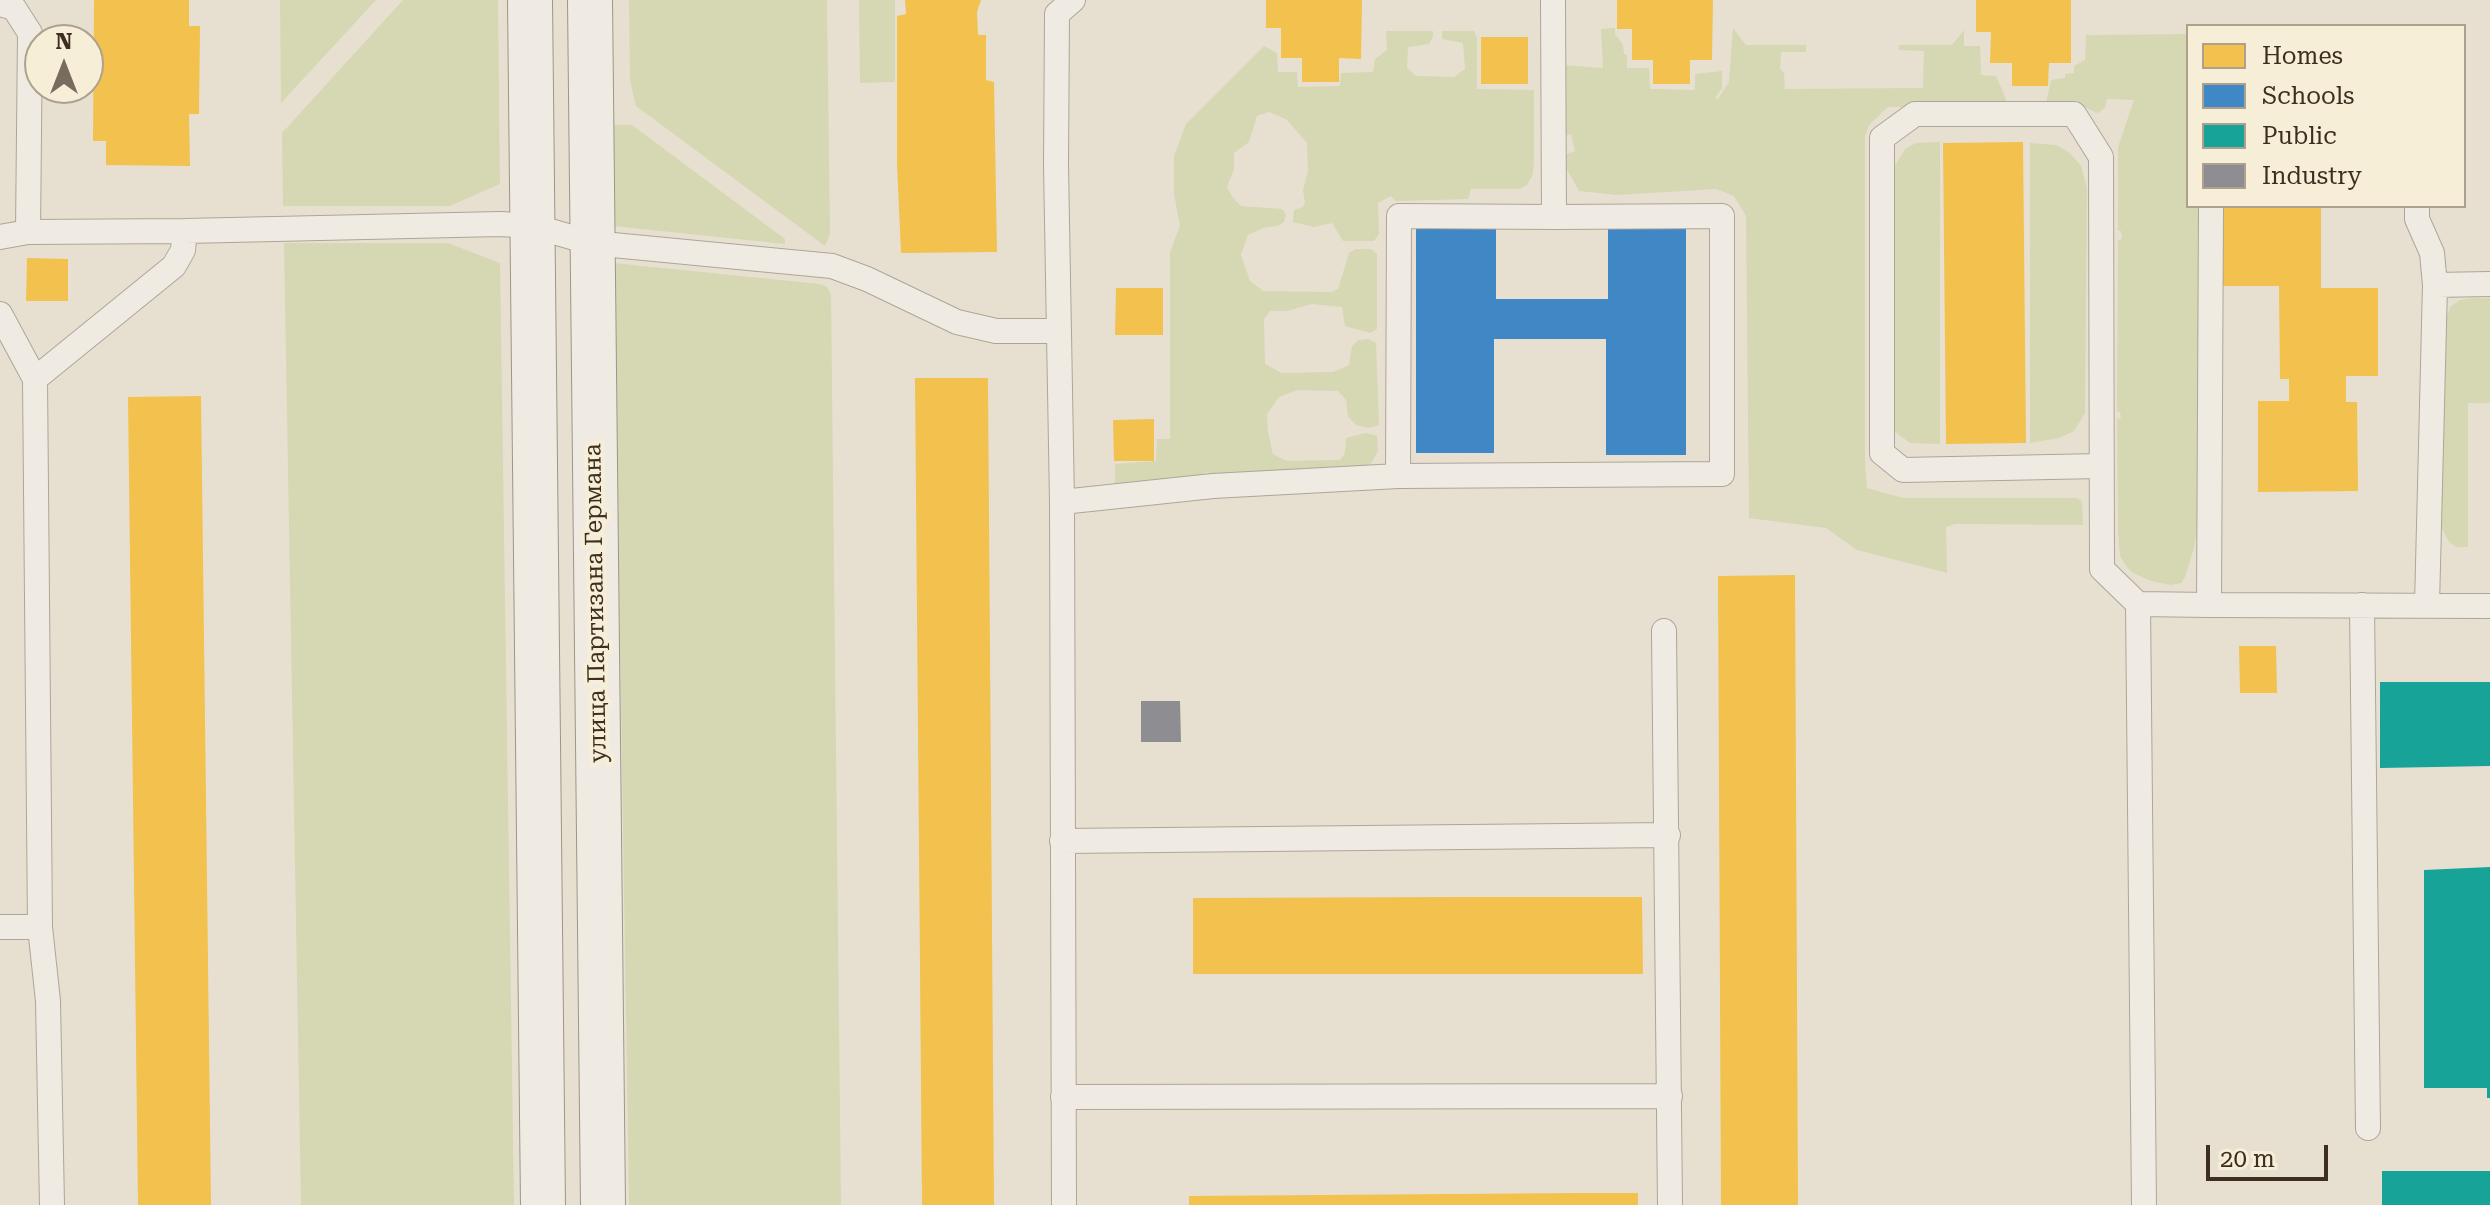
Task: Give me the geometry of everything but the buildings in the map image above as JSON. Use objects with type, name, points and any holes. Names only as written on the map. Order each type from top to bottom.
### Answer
[{"type":"main road","points":[[530,0],[543,1205]]},
{"type":"main road","name":"улица Партизана Германа","points":[[590,0],[603,1205]]},
{"type":"lane","points":[[1064,1205],[1057,14],[1073,0]]},
{"type":"lane","points":[[1553,0],[1554,217]]},
{"type":"lane","points":[[0,4],[14,8],[30,33],[28,232]]},
{"type":"lane","points":[[2100,466],[1903,470],[1882,453],[1882,138],[1915,114],[2074,114],[2101,157],[2102,569],[2138,604],[2490,606]]},
{"type":"lane","points":[[2209,605],[2211,208]]},
{"type":"lane","points":[[2417,208],[2417,219],[2432,253],[2435,285],[2427,605]]},
{"type":"lane","points":[[1062,502],[1213,486],[1398,476],[1722,474],[1722,216],[1399,216],[1398,476]]},
{"type":"lane","points":[[0,237],[28,232],[485,224],[533,226],[592,243],[832,266],[867,279],[957,322],[996,331],[1059,331]]},
{"type":"lane","points":[[35,379],[174,266],[183,250],[185,231]]},
{"type":"lane","points":[[2435,285],[2490,284]]},
{"type":"lane","points":[[0,314],[35,379],[40,927],[48,1001],[52,1205]]},
{"type":"lane","points":[[2138,604],[2144,1205]]},
{"type":"lane","points":[[2362,605],[2368,1128]]},
{"type":"lane","points":[[1664,631],[1670,1205]]},
{"type":"lane","points":[[1062,841],[1668,835]]},
{"type":"lane","points":[[0,927],[40,927]]},
{"type":"lane","points":[[1063,1097],[1670,1096]]},
{"type":"green space","points":[[280,0],[376,0],[281,103]]},
{"type":"green space","points":[[403,0],[498,0],[500,184],[450,206],[283,206],[282,133]]},
{"type":"green space","points":[[629,0],[827,0],[830,234],[825,246],[636,106],[630,80]]},
{"type":"green space","points":[[859,0],[895,0],[895,82],[860,83]]},
{"type":"green space","points":[[1615,28],[1615,34],[1627,55],[1627,68],[1649,68],[1650,89],[1695,90],[1695,74],[1722,71],[1722,88],[1715,98],[1718,99],[1729,82],[1733,28],[1746,45],[1806,45],[1806,52],[1781,52],[1780,69],[1784,73],[1785,89],[1923,88],[1924,51],[1899,50],[1899,45],[1952,45],[1964,30],[1964,46],[1980,46],[1981,75],[1996,76],[2006,99],[2005,106],[1888,107],[1869,125],[1865,136],[1867,488],[1903,498],[2076,498],[2082,501],[2083,525],[1955,524],[1946,527],[1947,573],[1857,550],[1826,528],[1749,518],[1746,216],[1734,196],[1716,189],[1617,195],[1579,191],[1566,168],[1563,155],[1575,151],[1571,134],[1559,137],[1562,65],[1603,68],[1601,29]]},
{"type":"green space","points":[[1386,31],[1433,31],[1429,44],[1408,47],[1407,68],[1416,76],[1454,77],[1465,69],[1463,43],[1442,39],[1442,31],[1474,31],[1477,38],[1477,89],[1534,90],[1533,174],[1527,185],[1519,189],[1471,189],[1468,199],[1396,201],[1391,196],[1378,203],[1379,234],[1374,241],[1343,241],[1332,223],[1314,227],[1293,222],[1294,210],[1305,203],[1303,190],[1308,171],[1307,143],[1286,119],[1269,112],[1257,116],[1249,142],[1234,153],[1234,169],[1227,187],[1241,206],[1282,209],[1286,215],[1284,222],[1277,226],[1248,235],[1241,255],[1250,281],[1263,291],[1332,292],[1338,289],[1349,253],[1356,249],[1371,249],[1377,254],[1377,329],[1370,333],[1345,326],[1342,307],[1312,304],[1287,311],[1270,311],[1264,319],[1265,364],[1282,373],[1333,372],[1349,365],[1352,346],[1358,340],[1368,339],[1376,343],[1379,425],[1369,428],[1356,425],[1348,417],[1346,400],[1338,391],[1298,390],[1279,397],[1267,414],[1273,454],[1287,461],[1340,460],[1345,453],[1346,438],[1366,433],[1377,436],[1378,451],[1372,462],[1361,472],[1219,476],[1207,472],[1198,476],[1115,485],[1115,464],[1156,461],[1157,439],[1170,439],[1170,252],[1180,226],[1174,194],[1174,156],[1186,124],[1264,46],[1277,53],[1278,72],[1297,72],[1298,87],[1340,86],[1341,73],[1373,72],[1375,59],[1387,50]]},
{"type":"green space","points":[[2186,34],[2186,208],[2199,208],[2198,523],[2185,577],[2181,583],[2171,585],[2151,581],[2133,573],[2126,566],[2120,556],[2118,530],[2117,419],[2121,418],[2120,412],[2117,412],[2118,240],[2122,239],[2121,231],[2118,231],[2118,147],[2134,100],[2107,99],[2105,108],[2098,113],[2084,107],[2058,107],[2046,103],[2051,80],[2074,73],[2074,66],[2085,60],[2086,35]]},
{"type":"green space","points":[[612,125],[632,125],[785,239],[785,244],[613,226]]},
{"type":"green space","points":[[1940,142],[1940,444],[1910,443],[1895,432],[1894,422],[1893,169],[1905,149],[1916,143]]},
{"type":"green space","points":[[2030,143],[2056,145],[2069,152],[2081,166],[2087,188],[2085,413],[2074,431],[2059,438],[2030,443]]},
{"type":"green space","points":[[284,243],[448,243],[500,263],[514,1205],[301,1205]]},
{"type":"green space","points":[[614,263],[820,284],[827,287],[831,295],[841,1205],[629,1205]]},
{"type":"green space","points":[[2490,298],[2490,403],[2468,403],[2468,547],[2456,547],[2449,542],[2441,526],[2446,317],[2451,306],[2460,300]]}]
